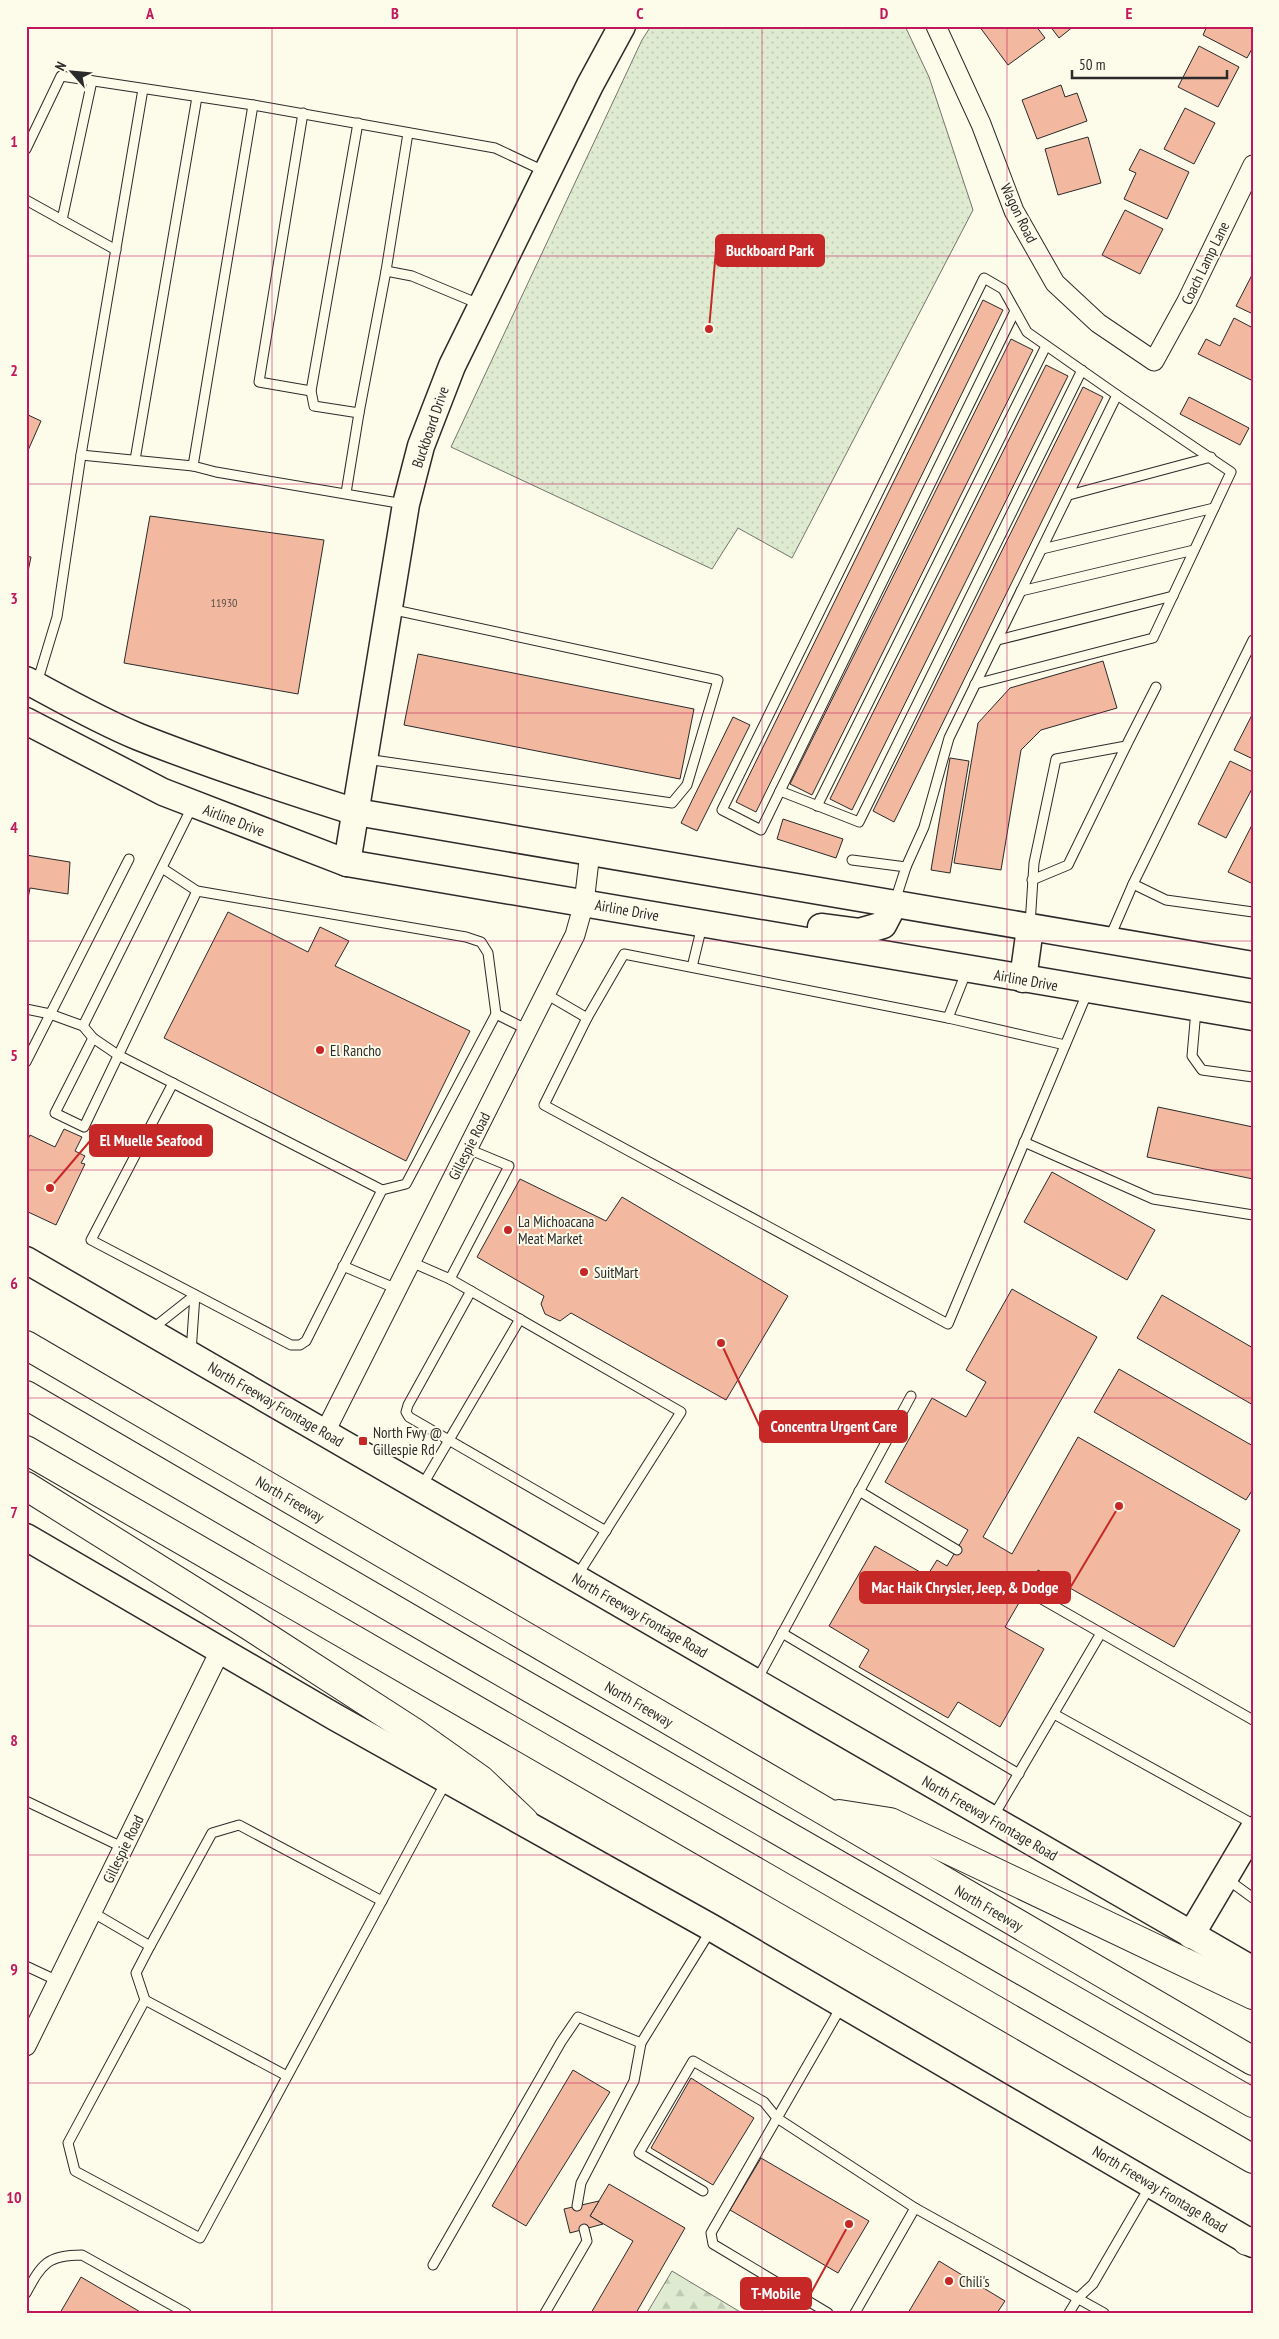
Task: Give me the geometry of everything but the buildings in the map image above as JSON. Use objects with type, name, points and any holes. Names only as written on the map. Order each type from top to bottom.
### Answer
[{"type":"highway","name":"North Freeway","points":[[26,1345],[1253,2061]]},
{"type":"highway","points":[[26,1395],[475,1656],[1253,2103]]},
{"type":"highway","points":[[26,1450],[1253,2159]]},
{"type":"highway","points":[[26,1486],[248,1625],[412,1731],[481,1780],[524,1822]]},
{"type":"highway","points":[[824,1812],[890,1822],[1253,1995]]},
{"type":"main road","name":"Buckboard Drive","points":[[347,863],[406,504],[421,446],[452,366],[590,85],[622,26]]},
{"type":"main road","points":[[31,683],[137,736],[255,780],[356,812],[1108,942],[1253,965]]},
{"type":"main road","points":[[26,711],[30,706],[74,706]]},
{"type":"main road","name":"Airline Drive","points":[[26,721],[163,792],[347,863],[1023,980],[1253,1017]]},
{"type":"main road","points":[[797,940],[820,927],[859,932],[883,925],[894,904]]},
{"type":"main road","points":[[1023,980],[1030,928]]},
{"type":"main road","name":"North Freeway Frontage Road","points":[[26,1260],[1253,1970]]},
{"type":"main road","name":"North Freeway Frontage Road","points":[[27,1539],[220,1651],[712,1928],[1251,2242]]},
{"type":"main road","points":[[1191,1935],[1253,1830]]},
{"type":"street","name":"Wagon Road","points":[[936,26],[982,124],[1014,211],[1055,283],[1098,323],[1154,361]]},
{"type":"street","name":"Coach Lamp Lane","points":[[1154,361],[1187,301],[1253,164]]},
{"type":"street","name":"Gillespie Road","points":[[325,1432],[575,935],[584,903],[590,852]]},
{"type":"street","name":"Gillespie Road","points":[[26,2046],[220,1651]]},
{"type":"lane","points":[[26,149],[61,76],[303,113],[495,148],[547,172]]},
{"type":"lane","points":[[62,220],[92,81]]},
{"type":"lane","points":[[31,683],[57,617],[81,455],[143,89]]},
{"type":"lane","points":[[135,460],[198,97]]},
{"type":"lane","points":[[193,466],[253,105]]},
{"type":"lane","points":[[303,113],[259,382],[310,391]]},
{"type":"lane","points":[[358,123],[310,391],[314,406],[359,413]]},
{"type":"lane","points":[[346,493],[386,271],[408,133]]},
{"type":"lane","points":[[26,200],[116,250]]},
{"type":"lane","points":[[386,271],[412,276],[482,305]]},
{"type":"lane","points":[[975,684],[1153,638],[1231,472],[1027,332],[1003,289],[984,278],[722,810],[761,830],[1015,311]]},
{"type":"lane","points":[[817,806],[1046,346]]},
{"type":"lane","points":[[780,792],[859,822],[1082,370]]},
{"type":"lane","points":[[894,904],[906,866],[924,828],[949,738],[1118,395]]},
{"type":"lane","points":[[81,455],[193,466],[216,472],[406,504]]},
{"type":"lane","points":[[1069,495],[1211,457]]},
{"type":"lane","points":[[1042,548],[1214,508]]},
{"type":"lane","points":[[1021,591],[1194,550]]},
{"type":"lane","points":[[998,640],[1172,596]]},
{"type":"lane","points":[[365,759],[672,803],[687,785],[718,680],[390,609]]},
{"type":"lane","points":[[1108,942],[1132,884],[1253,640]]},
{"type":"lane","points":[[1032,880],[1068,865],[1156,687]]},
{"type":"lane","points":[[1030,928],[1034,863],[1056,759],[1126,746]]},
{"type":"lane","points":[[83,1026],[194,804]]},
{"type":"lane","points":[[26,1062],[129,859]]},
{"type":"lane","points":[[852,860],[906,866]]},
{"type":"lane","points":[[26,1009],[50,1014],[83,1026],[93,1038],[118,1055],[382,1190],[406,1184],[496,1014],[488,953],[481,942],[466,937],[197,890],[162,868]]},
{"type":"lane","points":[[1132,884],[1166,900],[1253,912]]},
{"type":"lane","points":[[93,1038],[54,1113],[84,1127],[197,890]]},
{"type":"lane","points":[[692,967],[702,924]]},
{"type":"lane","points":[[1065,1045],[948,1018],[624,954],[587,1018],[544,1105],[948,1324],[1024,1142],[1065,1045],[1088,990]]},
{"type":"lane","points":[[948,1018],[967,970]]},
{"type":"lane","points":[[546,994],[587,1018]]},
{"type":"lane","points":[[1196,1008],[1192,1056],[1196,1063],[1202,1070],[1253,1077]]},
{"type":"lane","points":[[496,1014],[528,1030]]},
{"type":"lane","points":[[173,1083],[92,1240],[291,1345],[306,1341],[382,1190]]},
{"type":"lane","points":[[1024,1142],[1152,1199],[1253,1216]]},
{"type":"lane","points":[[450,1279],[509,1166],[468,1149]]},
{"type":"lane","points":[[411,1262],[450,1279],[681,1412],[576,1578]]},
{"type":"lane","points":[[343,1266],[397,1289]]},
{"type":"lane","points":[[471,1291],[408,1405],[406,1412],[409,1417],[606,1531]]},
{"type":"lane","points":[[150,1331],[194,1295]]},
{"type":"lane","points":[[190,1354],[193,1336],[194,1295]]},
{"type":"lane","points":[[421,1488],[520,1319]]},
{"type":"lane","points":[[756,1682],[912,1396]]},
{"type":"lane","points":[[860,1491],[957,1550]]},
{"type":"lane","points":[[1026,1590],[1253,1720]]},
{"type":"lane","points":[[782,1633],[1019,1774]]},
{"type":"lane","points":[[992,1819],[1101,1633]]},
{"type":"lane","points":[[1054,1714],[1253,1824]]},
{"type":"lane","points":[[145,2000],[68,2143],[75,2171],[200,2238],[448,1780]]},
{"type":"lane","points":[[26,1801],[124,1848]]},
{"type":"lane","points":[[287,2076],[145,2000],[136,1973],[150,1946],[212,1833],[238,1825],[382,1901]]},
{"type":"lane","points":[[1225,1878],[1253,1898]]},
{"type":"lane","points":[[92,1912],[150,1946]]},
{"type":"lane","points":[[577,2206],[581,2183],[634,2081],[641,2043],[712,1928]]},
{"type":"lane","points":[[26,1966],[58,1981]]},
{"type":"lane","points":[[828,2313],[713,2244],[710,2233],[843,2004]]},
{"type":"lane","points":[[433,2265],[556,2050],[578,2018],[641,2043]]},
{"type":"lane","points":[[703,2191],[639,2153],[693,2061],[764,2102],[777,2118],[916,2208],[1104,2313]]},
{"type":"lane","points":[[1069,2313],[1078,2298],[1093,2284],[1151,2183]]},
{"type":"lane","points":[[855,2313],[916,2208]]},
{"type":"lane","points":[[545,2313],[588,2242],[584,2229]]},
{"type":"lane","points":[[26,2293],[40,2268],[54,2258],[62,2255],[82,2255],[186,2313]]},
{"type":"green space","points":[[651,26],[905,26],[929,77],[973,210],[792,558],[738,528],[712,569],[451,447],[642,40]]},
{"type":"green space","points":[[672,2271],[742,2313],[647,2313]]},
{"type":"place","name":"Buckboard Park","points":[[709,329]]},
{"type":"place","name":"El Rancho","points":[[320,1050]]},
{"type":"place","name":"El Muelle Seafood","points":[[50,1188]]},
{"type":"place","name":"La Michoacana Meat Market","points":[[508,1230]]},
{"type":"place","name":"SuitMart","points":[[584,1272]]},
{"type":"place","name":"Concentra Urgent Care","points":[[721,1343]]},
{"type":"place","name":"North Fwy @ Gillespie Rd","points":[[363,1441]]},
{"type":"place","name":"Mac Haik Chrysler, Jeep, & Dodge","points":[[1119,1506]]},
{"type":"place","name":"T-Mobile","points":[[849,2224]]},
{"type":"place","name":"Chili's","points":[[949,2281]]}]
